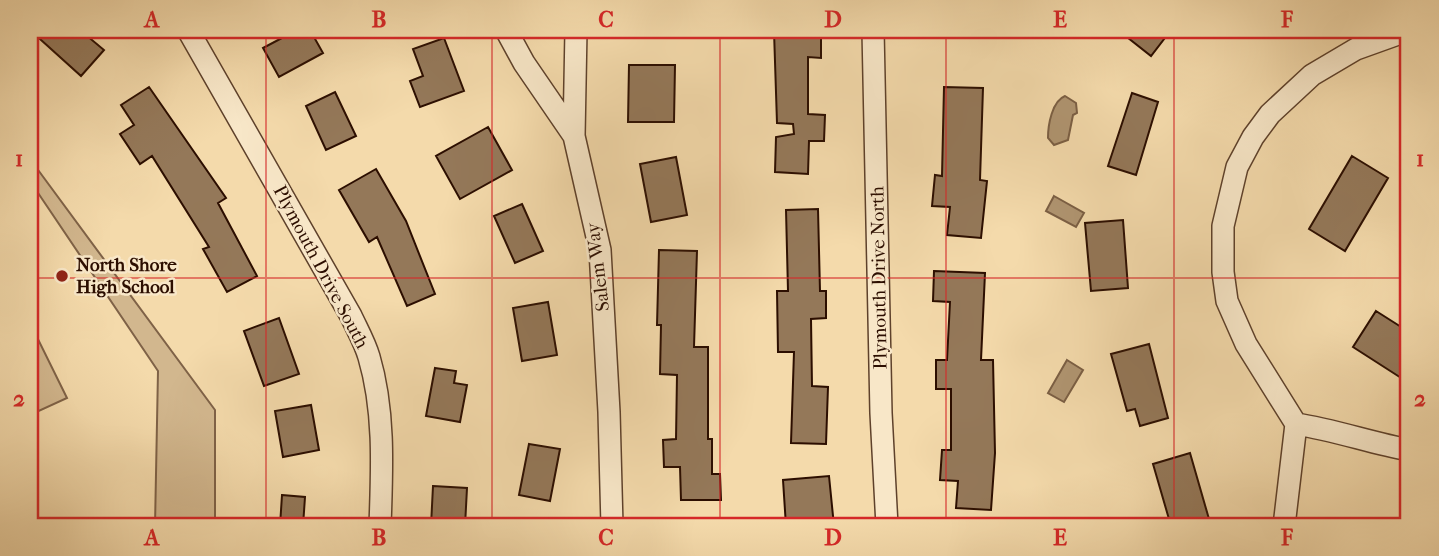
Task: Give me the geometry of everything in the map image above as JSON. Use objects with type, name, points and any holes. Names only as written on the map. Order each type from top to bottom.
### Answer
[{"type":"street","name":"Plymouth Drive South","points":[[188,30],[351,316],[369,356],[379,412],[382,461],[380,526]]},
{"type":"street","name":"Salem Way","points":[[506,30],[524,63],[574,136],[600,250],[612,526]]},
{"type":"street","points":[[574,136],[576,30]]},
{"type":"street","name":"Plymouth Drive North","points":[[873,30],[881,413],[887,526]]},
{"type":"street","points":[[1284,526],[1296,424],[1246,344],[1227,301],[1223,272],[1223,226],[1237,167],[1253,136],[1270,114],[1312,75],[1356,49],[1409,30]]},
{"type":"street","points":[[1296,424],[1328,429],[1370,443],[1409,450]]},
{"type":"shaded area","points":[[1065,96],[1076,103],[1077,113],[1073,115],[1068,140],[1054,145],[1048,138],[1050,120],[1057,103]]},
{"type":"shaded area","points":[[30,159],[215,410],[215,526],[155,526],[158,371],[30,181]]},
{"type":"shaded area","points":[[1054,196],[1084,213],[1076,227],[1046,211]]},
{"type":"shaded area","points":[[30,323],[67,398],[30,415]]},
{"type":"shaded area","points":[[1067,360],[1083,370],[1064,402],[1048,393]]},
{"type":"building","points":[[30,30],[80,30],[104,50],[81,76]]},
{"type":"building","points":[[297,30],[310,30],[323,53],[279,77],[263,48]]},
{"type":"building","points":[[1118,30],[1171,30],[1151,56]]},
{"type":"building","points":[[774,31],[821,31],[821,58],[808,57],[808,114],[825,115],[824,141],[809,141],[808,174],[775,172],[776,137],[794,134],[793,124],[777,123]]},
{"type":"building","points":[[444,38],[464,91],[420,107],[410,81],[423,76],[413,49]]},
{"type":"building","points":[[629,65],[675,65],[674,122],[628,122]]},
{"type":"building","points":[[149,87],[226,198],[218,203],[257,276],[227,292],[203,249],[209,247],[152,156],[140,164],[120,134],[134,125],[121,105]]},
{"type":"building","points":[[944,87],[983,88],[980,180],[987,181],[981,238],[947,235],[950,207],[932,206],[935,175],[942,176]]},
{"type":"building","points":[[335,92],[356,136],[326,150],[306,106]]},
{"type":"building","points":[[1132,93],[1158,102],[1136,175],[1108,166]]},
{"type":"building","points":[[488,127],[512,170],[460,199],[436,156]]},
{"type":"building","points":[[1352,156],[1388,178],[1345,251],[1309,229]]},
{"type":"building","points":[[676,157],[687,215],[651,222],[640,164]]},
{"type":"building","points":[[376,169],[406,221],[435,294],[407,306],[377,237],[369,242],[339,190]]},
{"type":"building","points":[[522,204],[543,251],[515,263],[494,216]]},
{"type":"building","points":[[818,209],[820,291],[826,291],[826,318],[811,319],[812,386],[828,387],[826,444],[791,443],[794,352],[778,352],[777,291],[788,291],[786,210]]},
{"type":"building","points":[[1123,220],[1128,288],[1091,291],[1085,223]]},
{"type":"building","points":[[659,250],[697,251],[694,347],[708,347],[708,439],[712,439],[712,474],[720,474],[721,500],[681,500],[680,467],[664,467],[663,440],[676,439],[677,375],[660,374],[661,325],[657,325]]},
{"type":"building","points":[[934,271],[985,273],[981,360],[993,360],[995,453],[991,510],[956,508],[958,481],[940,480],[942,450],[951,450],[951,389],[936,389],[936,360],[947,360],[950,302],[933,301]]},
{"type":"building","points":[[548,302],[557,355],[522,361],[513,308]]},
{"type":"building","points":[[1376,311],[1409,332],[1409,383],[1353,347]]},
{"type":"building","points":[[279,318],[299,374],[264,386],[244,331]]},
{"type":"building","points":[[1149,344],[1168,418],[1140,426],[1135,409],[1127,411],[1111,354]]},
{"type":"building","points":[[435,368],[456,371],[454,383],[467,385],[460,422],[426,416]]},
{"type":"building","points":[[311,405],[319,450],[283,457],[275,411]]},
{"type":"building","points":[[529,444],[560,449],[550,501],[519,495]]},
{"type":"building","points":[[1190,453],[1211,526],[1171,526],[1153,464]]},
{"type":"building","points":[[829,476],[834,526],[786,526],[783,480]]},
{"type":"building","points":[[433,486],[467,488],[465,526],[431,526]]},
{"type":"building","points":[[282,495],[305,497],[303,526],[280,526]]},
{"type":"place","name":"North Shore High School","points":[[62,276]]}]
